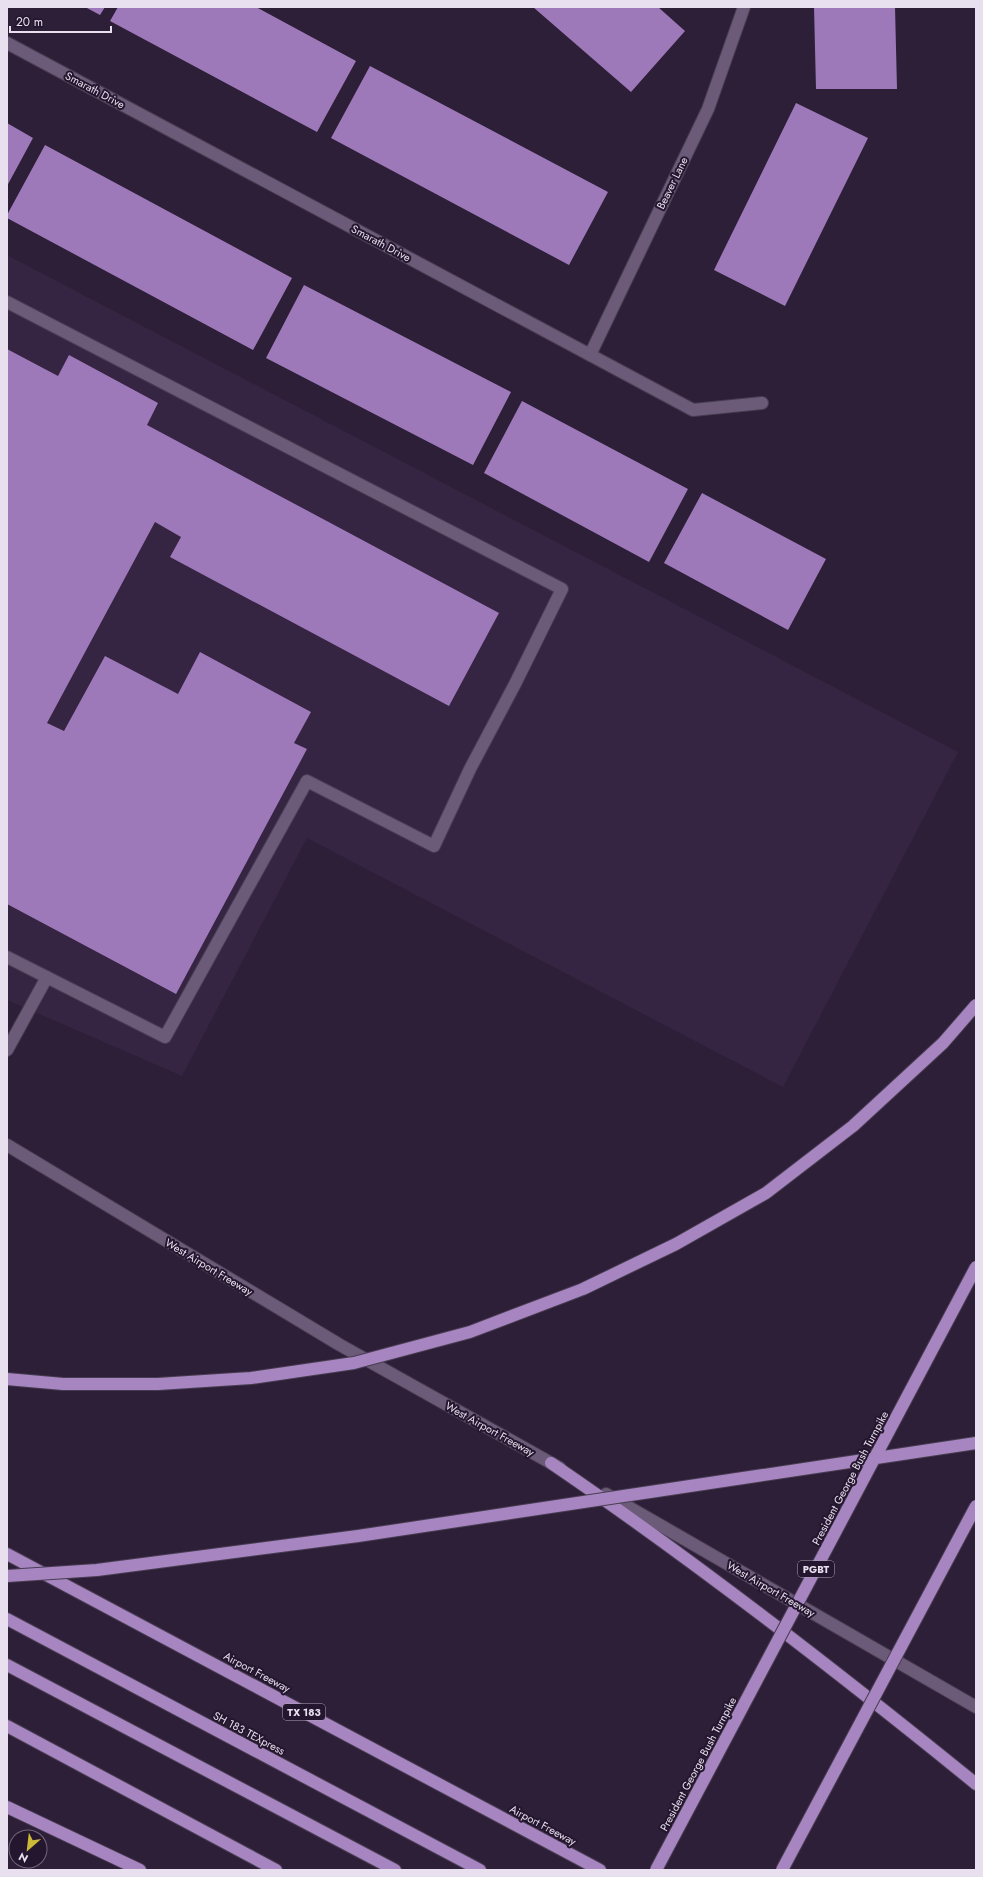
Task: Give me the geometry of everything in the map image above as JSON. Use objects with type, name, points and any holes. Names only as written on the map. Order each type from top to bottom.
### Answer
[{"type":"highway","points":[[7,1380],[63,1384],[158,1384],[251,1378],[354,1363],[470,1332],[583,1289],[676,1244],[766,1193],[853,1126],[943,1044],[976,1005]]},
{"type":"highway","name":"President George Bush Turnpike","points":[[656,1870],[976,1267]]},
{"type":"highway","points":[[7,1576],[97,1570],[358,1536],[976,1443]]},
{"type":"highway","points":[[551,1463],[636,1521],[732,1592],[867,1696],[976,1784]]},
{"type":"highway","points":[[782,1870],[976,1506]]},
{"type":"highway","name":"Airport Freeway","points":[[7,1554],[600,1870]]},
{"type":"highway","name":"SH 183 TEXpress","points":[[7,1619],[480,1870]]},
{"type":"highway","points":[[7,1665],[395,1870]]},
{"type":"highway","points":[[7,1726],[276,1870]]},
{"type":"highway","points":[[7,1807],[140,1870]]},
{"type":"street","name":"Beaver Lane","points":[[590,355],[708,109],[744,7]]},
{"type":"street","name":"Smarath Drive","points":[[7,43],[693,410],[762,403]]},
{"type":"street","points":[[7,302],[562,590],[470,769],[434,846],[307,781],[165,1037],[7,957]]},
{"type":"street","points":[[7,1050],[47,977]]},
{"type":"street","name":"West Airport Freeway","points":[[7,1146],[340,1345],[551,1463],[976,1706]]},
{"type":"shaded area","points":[[7,255],[958,752],[783,1087],[307,838],[182,1076],[7,1000]]},
{"type":"building","points":[[85,7],[105,7],[100,15]]},
{"type":"building","points":[[118,7],[256,7],[356,61],[317,132],[110,21]]},
{"type":"building","points":[[533,7],[658,7],[685,31],[631,92]]},
{"type":"building","points":[[814,7],[895,7],[897,89],[816,89]]},
{"type":"building","points":[[370,66],[608,192],[569,265],[331,138]]},
{"type":"building","points":[[796,103],[868,138],[785,306],[714,270]]},
{"type":"building","points":[[7,123],[33,138],[7,186]]},
{"type":"building","points":[[45,145],[292,278],[253,350],[7,218],[7,215]]},
{"type":"building","points":[[304,285],[511,392],[473,465],[266,358]]},
{"type":"building","points":[[7,349],[58,376],[69,355],[158,403],[147,425],[499,613],[449,706],[170,557],[181,537],[155,522],[47,723],[64,731],[105,656],[178,694],[200,652],[311,712],[294,743],[307,749],[176,994],[7,904]]},
{"type":"building","points":[[522,401],[688,489],[649,562],[484,473]]},
{"type":"building","points":[[702,493],[826,559],[788,630],[664,563]]}]
